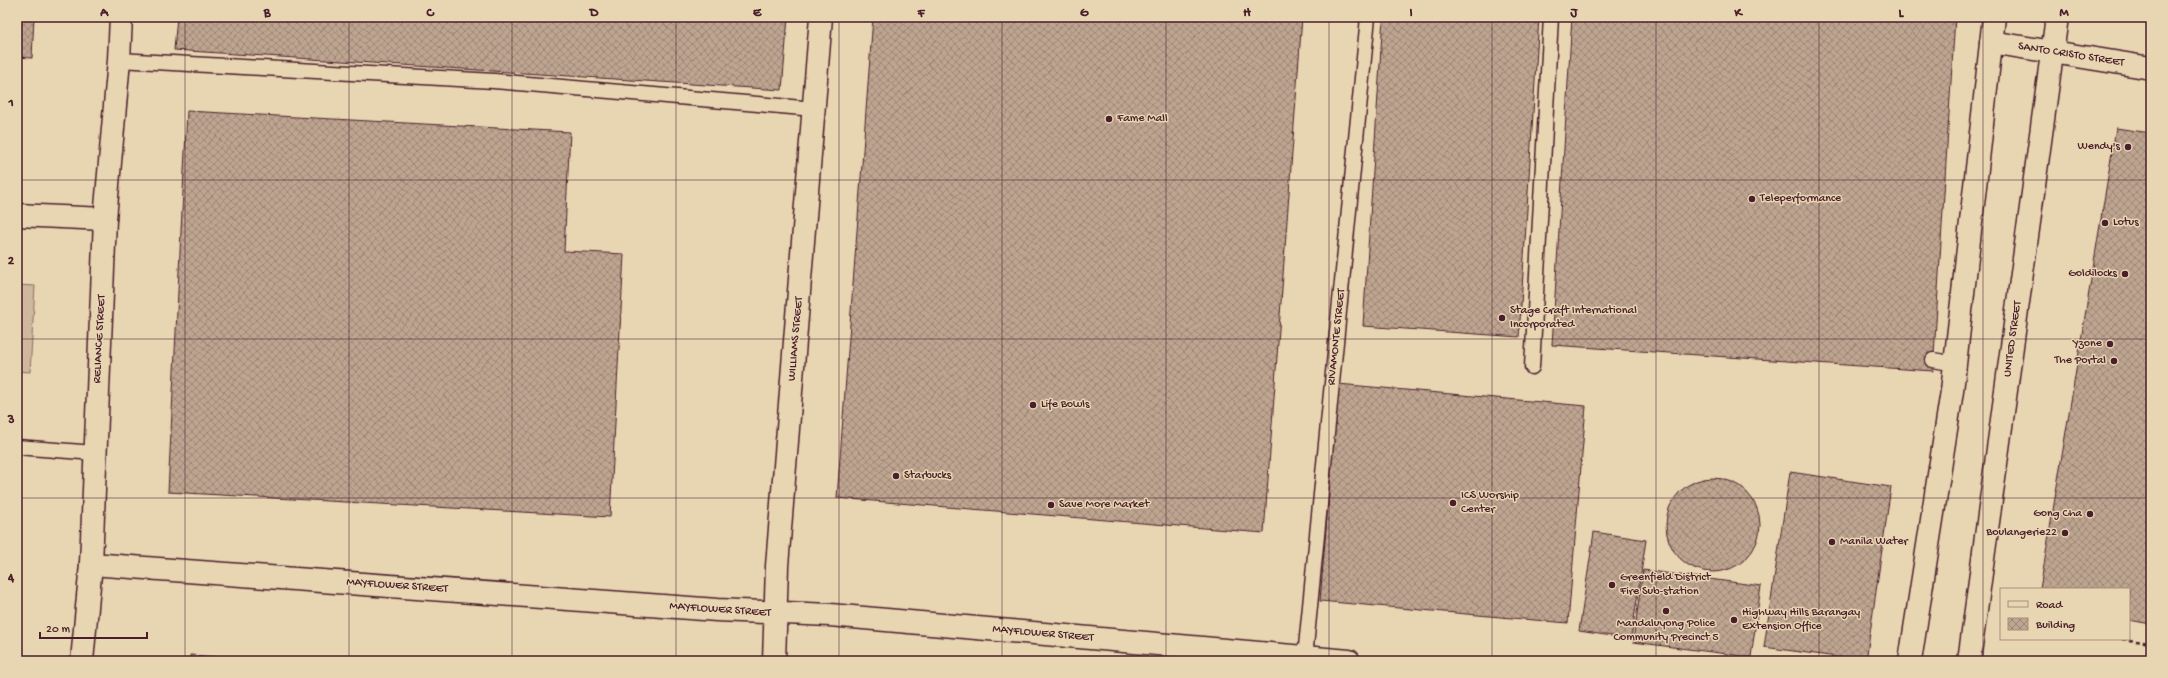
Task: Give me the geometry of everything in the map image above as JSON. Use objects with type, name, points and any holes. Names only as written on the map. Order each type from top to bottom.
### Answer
[{"type":"street","name":"RELIANCE STREET","points":[[82,661],[91,564],[105,219],[119,60],[121,17]]},
{"type":"street","name":"WILLIAMS STREET","points":[[774,661],[774,614],[821,17]]},
{"type":"street","points":[[1910,661],[1956,364],[1994,17]]},
{"type":"street","name":"UNITED STREET","points":[[1969,661],[2057,17]]},
{"type":"street","name":"SANTO CRISTO STREET","points":[[1991,42],[2151,68]]},
{"type":"street","points":[[17,215],[105,219]]},
{"type":"street","name":"MAYFLOWER STREET","points":[[91,564],[774,614],[830,616],[1349,661]]},
{"type":"lane","name":"RIVAMONTE STREET","points":[[1305,657],[1368,17]]},
{"type":"lane","points":[[1532,367],[1551,17]]},
{"type":"lane","points":[[119,60],[494,81],[814,109]]},
{"type":"lane","points":[[1933,360],[1956,364]]},
{"type":"lane","points":[[17,447],[95,453]]},
{"type":"path","points":[[2129,640],[2151,643]]},
{"type":"shaded area","points":[[17,285],[35,286],[30,372],[17,371]]},
{"type":"building","points":[[17,17],[34,17],[32,58],[17,57]]},
{"type":"building","points":[[177,17],[788,17],[782,90],[174,50]]},
{"type":"building","points":[[873,17],[1302,17],[1264,533],[837,498]]},
{"type":"building","points":[[1383,17],[1539,17],[1519,337],[1363,326]]},
{"type":"building","name":"Teleperformance","points":[[1572,17],[1955,17],[1933,371],[1552,345]]},
{"type":"building","points":[[187,111],[570,132],[564,251],[624,254],[610,517],[168,492]]},
{"type":"building","name":"The Portal","points":[[2116,128],[2151,133],[2151,624],[2130,620],[2130,588],[2040,588]]},
{"type":"building","name":"ICS Worship Center","points":[[1338,384],[1586,406],[1568,623],[1320,601]]},
{"type":"building","name":"Manila Water","points":[[1790,472],[1891,487],[1866,661],[1764,647]]},
{"type":"building","points":[[1704,478],[1722,478],[1731,481],[1747,491],[1757,507],[1760,516],[1760,534],[1757,543],[1747,559],[1731,569],[1722,572],[1704,572],[1695,569],[1679,559],[1669,543],[1666,534],[1666,516],[1669,507],[1679,491],[1695,481]]},
{"type":"building","name":"Greenfield District Fire Sub-station","points":[[1594,532],[1646,540],[1631,639],[1579,631]]},
{"type":"building","points":[[1643,570],[1761,586],[1751,657],[1633,642]]},
{"type":"building","points":[[190,655],[274,661],[190,661]]},
{"type":"place","name":"Fame Mall","points":[[1109,119]]},
{"type":"place","name":"Wendy's","points":[[2128,147]]},
{"type":"place","name":"Teleperformance","points":[[1752,199]]},
{"type":"place","name":"Lotus","points":[[2105,223]]},
{"type":"place","name":"Goldilocks","points":[[2125,274]]},
{"type":"place","name":"Stage Craft International Incorporated","points":[[1502,318]]},
{"type":"place","name":"Yzone","points":[[2110,344]]},
{"type":"place","name":"The Portal","points":[[2114,361]]},
{"type":"place","name":"Life Bowls","points":[[1033,405]]},
{"type":"place","name":"Starbucks","points":[[896,476]]},
{"type":"place","name":"ICS Worship Center","points":[[1453,503]]},
{"type":"place","name":"Save More Market","points":[[1051,505]]},
{"type":"place","name":"Gong Cha","points":[[2090,514]]},
{"type":"place","name":"Boulangerie22","points":[[2065,533]]},
{"type":"place","name":"Manila Water","points":[[1832,542]]},
{"type":"place","name":"Greenfield District Fire Sub-station","points":[[1612,585]]},
{"type":"place","name":"Mandaluyong Police Community Precinct 5","points":[[1666,611]]},
{"type":"place","name":"Highway Hills Barangay Extension Office","points":[[1734,620]]}]
